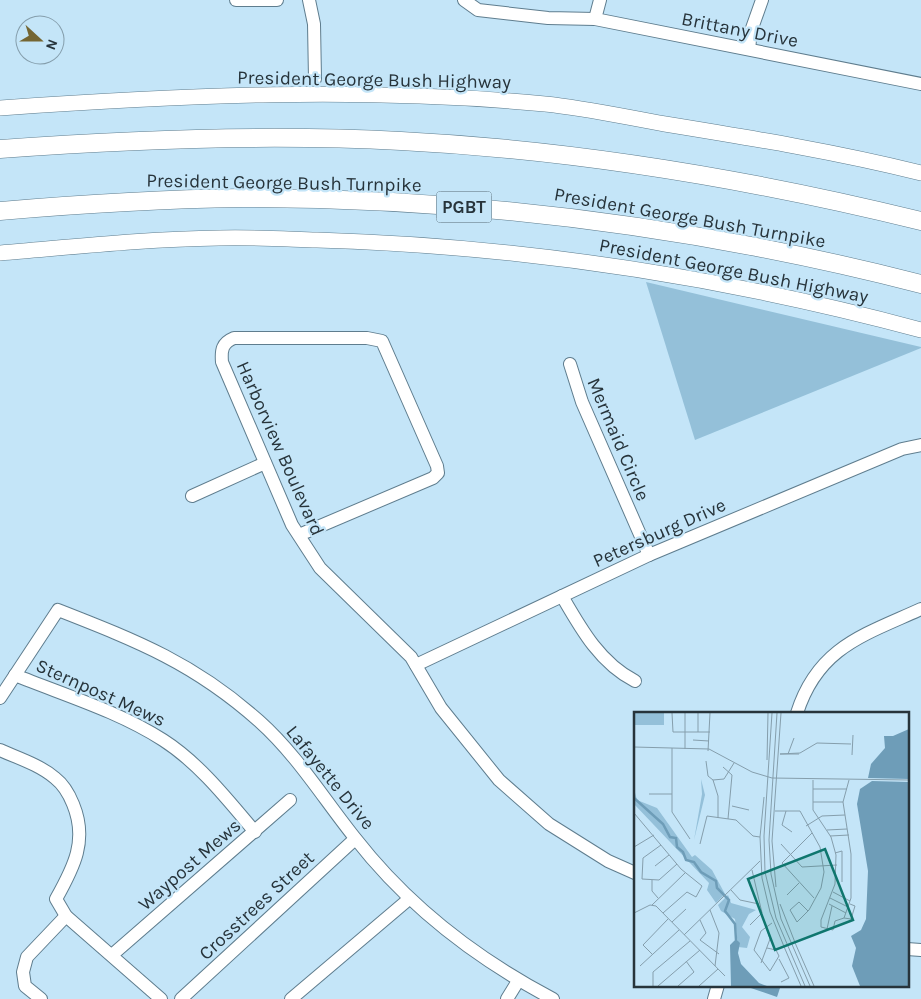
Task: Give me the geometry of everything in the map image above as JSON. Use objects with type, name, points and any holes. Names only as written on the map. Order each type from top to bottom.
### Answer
[{"type":"highway","name":"President George Bush Turnpike","points":[[0,149],[110,141],[238,137],[360,139],[449,144],[563,155],[683,171],[803,194],[921,221]]},
{"type":"highway","name":"President George Bush Turnpike","points":[[0,210],[119,202],[233,198],[362,201],[484,208],[604,222],[724,241],[811,258],[921,284]]},
{"type":"main road","name":"President George Bush Highway","points":[[0,108],[207,95],[348,95],[463,98],[548,104],[732,134],[869,160],[921,173]]},
{"type":"main road","name":"President George Bush Highway","points":[[0,253],[110,243],[220,238],[356,241],[472,248],[605,264],[728,285],[921,330]]},
{"type":"street","points":[[236,0],[277,0]]},
{"type":"street","points":[[308,0],[314,24],[315,79]]},
{"type":"street","name":"Brittany Drive","points":[[464,0],[478,10],[548,18],[595,20],[921,84]]},
{"type":"street","points":[[595,20],[600,0]]},
{"type":"street","points":[[749,49],[751,31],[762,0]]},
{"type":"street","name":"Harborview Boulevard","points":[[299,536],[433,478],[438,473],[437,466],[382,341],[378,339],[234,338],[224,344],[221,352],[222,362],[292,525],[299,536],[320,568],[416,665],[441,708],[499,780],[549,824],[608,861],[634,873]]},
{"type":"street","name":"Mermaid Circle","points":[[570,364],[582,402],[649,555]]},
{"type":"street","name":"Petersburg Drive","points":[[416,665],[649,555],[894,452],[921,445]]},
{"type":"street","points":[[192,496],[265,463]]},
{"type":"street","points":[[562,596],[596,650],[620,673],[635,681]]},
{"type":"street","points":[[797,712],[812,678],[836,651],[872,631],[921,609]]},
{"type":"street","name":"Lafayette Drive","points":[[15,675],[58,610],[146,645],[216,686],[278,739],[310,777],[355,839],[409,899],[484,960],[518,981],[553,999]]},
{"type":"street","points":[[0,698],[15,675]]},
{"type":"street","name":"Sternpost Mews","points":[[15,675],[112,714],[165,741],[224,795],[255,832]]},
{"type":"street","points":[[0,750],[38,767],[56,779],[68,792],[80,827],[75,863],[56,899],[66,916],[161,999]]},
{"type":"street","name":"Waypost Mews","points":[[112,955],[290,800]]},
{"type":"street","name":"Crosstrees Street","points":[[181,999],[355,839]]},
{"type":"street","points":[[291,999],[409,899]]},
{"type":"street","points":[[41,999],[25,986],[23,972],[27,957],[66,916]]},
{"type":"street","points":[[908,949],[921,950]]},
{"type":"street","points":[[507,999],[518,981]]},
{"type":"street","points":[[714,999],[718,986]]},
{"type":"shaded area","points":[[646,282],[921,347],[921,348],[695,440]]},
{"type":"shaded area","points":[[745,986],[781,986],[777,997]]}]
